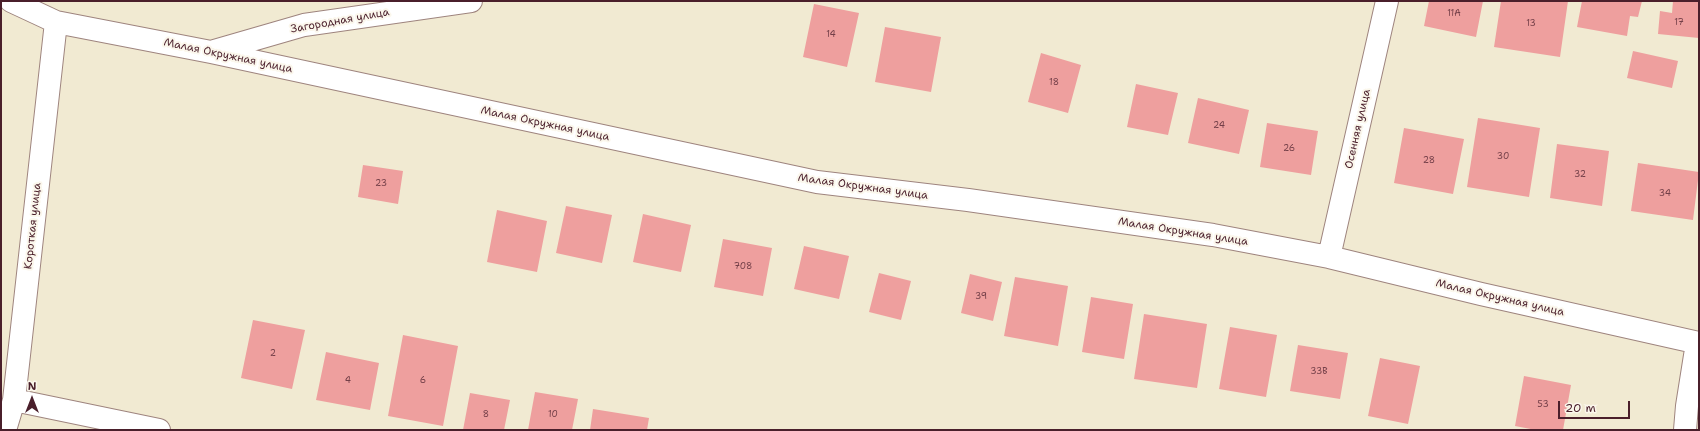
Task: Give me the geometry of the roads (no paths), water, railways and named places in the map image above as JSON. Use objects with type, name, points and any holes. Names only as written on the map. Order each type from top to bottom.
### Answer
[{"type":"street","name":"Малая Окружная улица","points":[[11,1],[56,22],[211,52],[817,182],[968,200],[1213,235],[1329,257],[1481,294],[1698,343],[1687,406],[1685,430]]},
{"type":"street","name":"Загородная улица","points":[[211,52],[304,25],[471,1]]},
{"type":"street","name":"Осенняя улица","points":[[1329,257],[1387,1]]},
{"type":"street","name":"Короткая улица","points":[[5,430],[14,400],[56,22]]},
{"type":"street","points":[[14,400],[159,430]]}]
